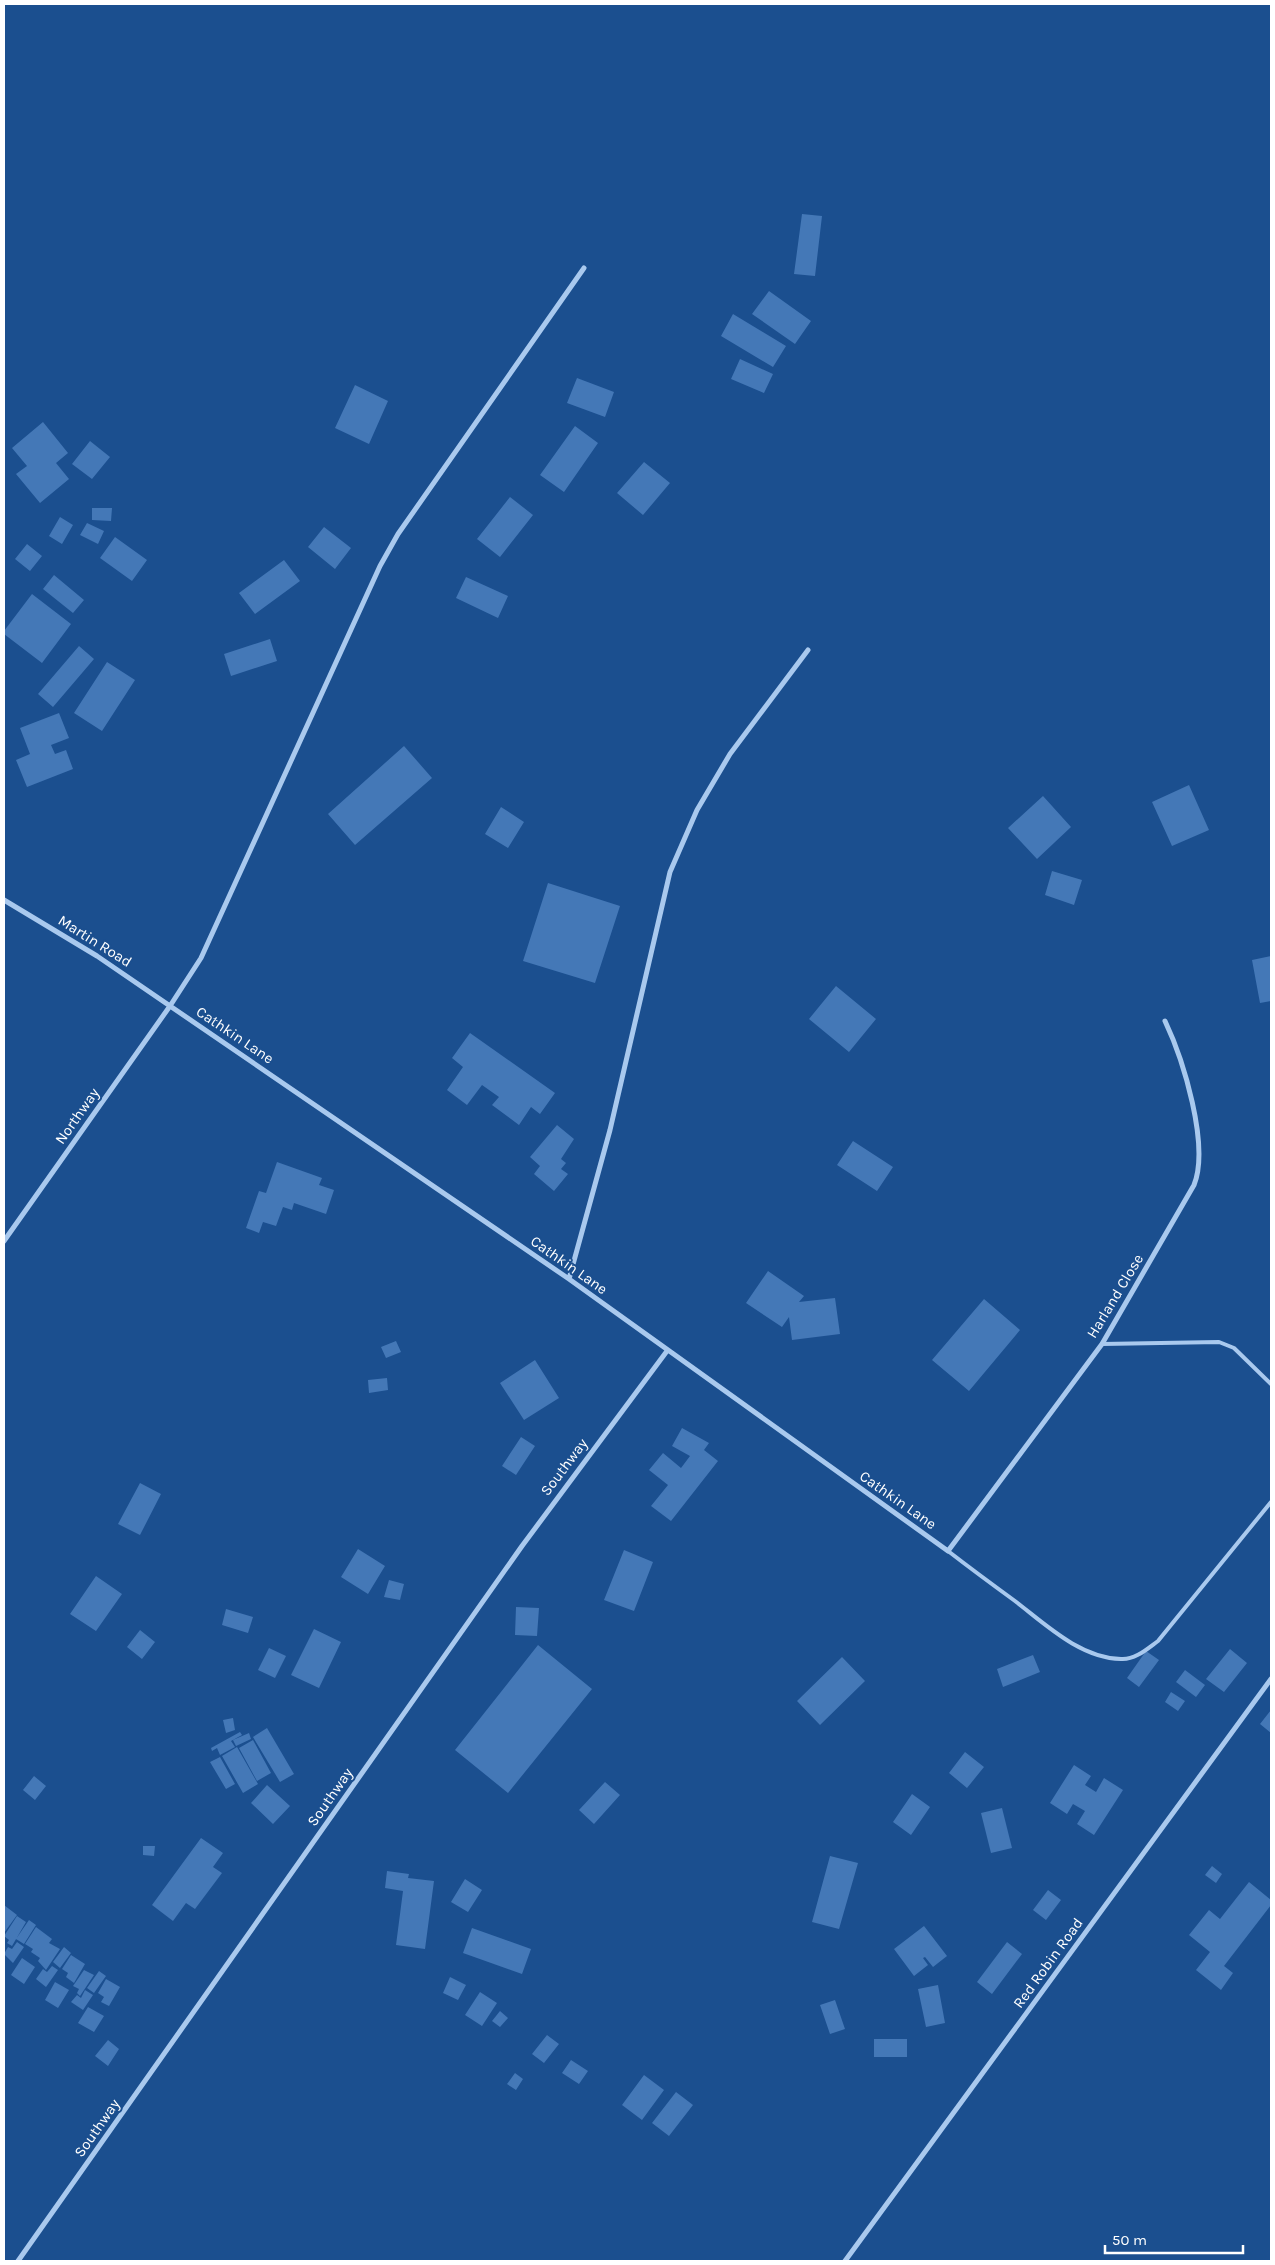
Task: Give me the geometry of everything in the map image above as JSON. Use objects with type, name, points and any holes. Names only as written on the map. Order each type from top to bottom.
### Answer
[{"type":"street","name":"Northway","points":[[4,1241],[170,1006],[201,958],[380,566],[398,534],[584,268]]},
{"type":"street","points":[[568,1279],[610,1130],[670,872],[697,810],[730,754],[808,650]]},
{"type":"street","name":"Martin Road","points":[[4,900],[97,956],[170,1006]]},
{"type":"street","name":"Cathkin Lane","points":[[170,1006],[568,1279],[948,1551]]},
{"type":"street","name":"Harland Close","points":[[948,1551],[1102,1344],[1194,1185],[1198,1175],[1200,1146],[1186,1076],[1177,1048],[1165,1021]]},
{"type":"street","name":"Southway","points":[[18,2261],[522,1546],[667,1351]]},
{"type":"street","name":"Red Robin Road","points":[[844,2261],[1271,1678]]},
{"type":"lane","points":[[1102,1344],[1219,1342],[1234,1348],[1271,1384]]},
{"type":"lane","points":[[948,1551],[1059,1635],[1080,1648],[1122,1660],[1135,1656],[1158,1641],[1271,1502]]},
{"type":"building","points":[[802,214],[822,216],[815,276],[794,274]]},
{"type":"building","points":[[769,291],[811,321],[795,344],[752,314]]},
{"type":"building","points":[[733,314],[786,346],[773,367],[721,336]]},
{"type":"building","points":[[740,359],[773,374],[764,393],[731,379]]},
{"type":"building","points":[[577,378],[614,392],[605,417],[567,403]]},
{"type":"building","points":[[355,385],[388,401],[369,444],[335,428]]},
{"type":"building","points":[[43,422],[68,453],[56,463],[69,479],[40,503],[16,474],[27,466],[12,448]]},
{"type":"building","points":[[575,426],[598,443],[564,492],[540,475]]},
{"type":"building","points":[[90,441],[110,457],[92,479],[72,464]]},
{"type":"building","points":[[644,462],[670,483],[643,515],[617,493]]},
{"type":"building","points":[[510,497],[533,515],[500,557],[477,539]]},
{"type":"building","points":[[92,508],[112,508],[111,521],[92,520]]},
{"type":"building","points":[[60,517],[73,525],[62,544],[49,536]]},
{"type":"building","points":[[87,523],[104,531],[98,544],[80,535]]},
{"type":"building","points":[[324,527],[351,548],[335,569],[308,547]]},
{"type":"building","points":[[115,537],[147,560],[132,581],[100,558]]},
{"type":"building","points":[[27,544],[42,556],[30,571],[15,559]]},
{"type":"building","points":[[284,560],[300,581],[255,614],[239,593]]},
{"type":"building","points":[[54,575],[84,600],[73,613],[43,589]]},
{"type":"building","points":[[466,577],[508,596],[498,618],[456,598]]},
{"type":"building","points":[[32,594],[71,624],[42,663],[4,634],[4,631]]},
{"type":"building","points":[[270,639],[277,661],[231,676],[224,654]]},
{"type":"building","points":[[79,646],[94,659],[53,707],[38,694]]},
{"type":"building","points":[[107,662],[135,680],[102,731],[74,713]]},
{"type":"building","points":[[59,713],[69,738],[51,745],[55,754],[66,750],[73,769],[27,787],[16,760],[30,754],[20,728]]},
{"type":"building","points":[[404,746],[432,778],[355,845],[328,814]]},
{"type":"building","points":[[1189,785],[1209,830],[1172,846],[1152,802]]},
{"type":"building","points":[[1043,796],[1071,827],[1037,859],[1008,828]]},
{"type":"building","points":[[501,807],[524,822],[508,848],[485,834]]},
{"type":"building","points":[[1052,871],[1082,880],[1074,905],[1045,895]]},
{"type":"building","points":[[548,883],[620,906],[595,983],[523,961]]},
{"type":"building","points":[[1271,956],[1271,1001],[1260,1003],[1252,960]]},
{"type":"building","points":[[836,986],[876,1019],[849,1052],[809,1019]]},
{"type":"building","points":[[470,1033],[555,1093],[540,1114],[531,1107],[519,1125],[492,1105],[499,1097],[482,1085],[467,1105],[447,1090],[463,1067],[452,1058]]},
{"type":"building","points":[[557,1125],[574,1139],[561,1159],[566,1163],[561,1169],[568,1174],[554,1191],[534,1174],[540,1166],[530,1157]]},
{"type":"building","points":[[853,1141],[893,1167],[877,1191],[837,1165]]},
{"type":"building","points":[[277,1162],[322,1178],[319,1185],[334,1190],[326,1214],[294,1203],[292,1210],[283,1207],[276,1226],[263,1222],[259,1233],[246,1228],[259,1191],[266,1193]]},
{"type":"building","points":[[768,1271],[804,1296],[799,1302],[835,1298],[840,1334],[792,1340],[789,1317],[782,1327],[746,1303]]},
{"type":"building","points":[[984,1299],[1020,1330],[969,1391],[932,1360]]},
{"type":"building","points":[[396,1341],[401,1352],[386,1358],[381,1347]]},
{"type":"building","points":[[535,1360],[559,1398],[524,1420],[500,1383]]},
{"type":"building","points":[[387,1378],[388,1390],[369,1393],[368,1380]]},
{"type":"building","points":[[682,1428],[709,1443],[704,1450],[718,1461],[671,1521],[651,1506],[668,1485],[649,1470],[663,1453],[681,1468],[690,1456],[672,1446]]},
{"type":"building","points":[[521,1437],[535,1446],[516,1475],[502,1466]]},
{"type":"building","points":[[140,1483],[161,1494],[140,1535],[118,1524]]},
{"type":"building","points":[[358,1549],[385,1566],[368,1594],[341,1577]]},
{"type":"building","points":[[624,1550],[653,1562],[634,1611],[604,1600]]},
{"type":"building","points":[[96,1576],[122,1594],[96,1631],[70,1614]]},
{"type":"building","points":[[389,1580],[404,1584],[400,1600],[384,1597]]},
{"type":"building","points":[[516,1607],[539,1608],[537,1636],[515,1635]]},
{"type":"building","points":[[226,1609],[253,1617],[248,1633],[222,1625]]},
{"type":"building","points":[[314,1629],[341,1642],[319,1688],[291,1675]]},
{"type":"building","points":[[140,1630],[155,1642],[142,1659],[127,1647]]},
{"type":"building","points":[[538,1645],[592,1689],[508,1793],[455,1750]]},
{"type":"building","points":[[269,1648],[286,1656],[275,1678],[258,1670]]},
{"type":"building","points":[[1230,1649],[1247,1663],[1224,1692],[1206,1679]]},
{"type":"building","points":[[1146,1651],[1159,1660],[1139,1687],[1127,1678]]},
{"type":"building","points":[[1033,1655],[1040,1672],[1003,1687],[997,1669]]},
{"type":"building","points":[[842,1657],[865,1681],[820,1725],[797,1701]]},
{"type":"building","points":[[1185,1670],[1205,1685],[1196,1697],[1176,1682]]},
{"type":"building","points":[[1171,1692],[1185,1701],[1178,1711],[1165,1702]]},
{"type":"building","points":[[1271,1710],[1271,1733],[1260,1724]]},
{"type":"building","points":[[233,1718],[235,1730],[226,1733],[223,1720]]},
{"type":"building","points":[[267,1728],[294,1774],[280,1782],[253,1737]]},
{"type":"building","points":[[240,1732],[242,1735],[231,1741],[235,1747],[220,1755],[217,1748],[212,1751],[211,1748]]},
{"type":"building","points":[[249,1733],[251,1739],[236,1746],[233,1740]]},
{"type":"building","points":[[253,1740],[271,1773],[257,1781],[239,1748]]},
{"type":"building","points":[[237,1747],[258,1784],[243,1793],[222,1756]]},
{"type":"building","points":[[965,1752],[984,1767],[967,1788],[949,1773]]},
{"type":"building","points":[[220,1757],[235,1784],[226,1789],[210,1762]]},
{"type":"building","points":[[1074,1765],[1091,1776],[1085,1785],[1096,1792],[1104,1778],[1123,1790],[1094,1835],[1077,1824],[1085,1811],[1073,1804],[1067,1814],[1050,1803]]},
{"type":"building","points":[[34,1776],[46,1786],[35,1800],[23,1790]]},
{"type":"building","points":[[605,1782],[620,1795],[594,1824],[579,1810]]},
{"type":"building","points":[[267,1785],[290,1806],[273,1824],[251,1803]]},
{"type":"building","points":[[912,1794],[930,1807],[911,1835],[893,1822]]},
{"type":"building","points":[[1002,1808],[1012,1848],[991,1853],[981,1813]]},
{"type":"building","points":[[201,1838],[223,1853],[213,1867],[222,1873],[195,1909],[186,1903],[173,1921],[152,1905]]},
{"type":"building","points":[[143,1846],[155,1846],[154,1856],[143,1855]]},
{"type":"building","points":[[830,1856],[858,1863],[839,1929],[812,1922]]},
{"type":"building","points":[[1212,1866],[1222,1874],[1216,1883],[1205,1875]]},
{"type":"building","points":[[387,1871],[409,1874],[408,1878],[434,1881],[425,1949],[396,1945],[403,1891],[385,1888]]},
{"type":"building","points":[[465,1879],[482,1890],[468,1912],[451,1902]]},
{"type":"building","points":[[1249,1882],[1271,1900],[1271,1905],[1224,1966],[1233,1973],[1221,1990],[1196,1970],[1210,1952],[1189,1935],[1209,1910],[1220,1919]]},
{"type":"building","points":[[1048,1890],[1061,1900],[1046,1920],[1033,1910]]},
{"type":"building","points":[[4,1905],[17,1915],[4,1933]]},
{"type":"building","points":[[17,1916],[26,1922],[12,1946],[7,1943],[9,1940],[4,1936]]},
{"type":"building","points":[[29,1920],[36,1925],[24,1944],[16,1939]]},
{"type":"building","points":[[924,1926],[947,1956],[933,1967],[925,1957],[923,1958],[928,1965],[914,1976],[894,1949]]},
{"type":"building","points":[[36,1927],[52,1939],[49,1943],[60,1949],[46,1970],[38,1961],[40,1958],[31,1952],[33,1949],[25,1944]]},
{"type":"building","points":[[472,1928],[531,1949],[522,1974],[463,1953]]},
{"type":"building","points":[[17,1942],[24,1947],[13,1963],[4,1954],[8,1947],[12,1949]]},
{"type":"building","points":[[1007,1942],[1022,1954],[992,1994],[977,1982]]},
{"type":"building","points":[[64,1947],[71,1953],[60,1968],[53,1962]]},
{"type":"building","points":[[71,1955],[85,1964],[74,1983],[66,1977],[68,1973],[62,1969]]},
{"type":"building","points":[[22,1958],[35,1967],[24,1984],[11,1975]]},
{"type":"building","points":[[52,1966],[58,1970],[46,1987],[36,1979],[43,1969],[47,1972]]},
{"type":"building","points":[[84,1970],[94,1975],[80,1996],[77,1993],[79,1989],[73,1986]]},
{"type":"building","points":[[99,1971],[106,1976],[94,1993],[87,1988]]},
{"type":"building","points":[[450,1977],[466,1985],[458,2000],[443,1993]]},
{"type":"building","points":[[106,1979],[120,1987],[109,2006],[101,2002],[104,1997],[98,1993]]},
{"type":"building","points":[[55,1982],[69,1990],[58,2008],[45,2000]]},
{"type":"building","points":[[938,1985],[945,2023],[926,2027],[918,1989]]},
{"type":"building","points":[[85,1990],[93,1995],[83,2010],[71,2002],[77,1995],[81,1998]]},
{"type":"building","points":[[480,1992],[497,2003],[482,2026],[465,2015]]},
{"type":"building","points":[[835,2000],[845,2029],[830,2034],[820,2005]]},
{"type":"building","points":[[88,2007],[104,2016],[94,2032],[78,2023]]},
{"type":"building","points":[[500,2011],[508,2018],[500,2027],[492,2021]]},
{"type":"building","points":[[547,2035],[559,2044],[544,2063],[532,2054]]},
{"type":"building","points":[[874,2039],[907,2039],[907,2057],[874,2057]]},
{"type":"building","points":[[108,2040],[119,2049],[108,2066],[95,2056]]},
{"type":"building","points":[[571,2060],[588,2071],[579,2084],[562,2073]]},
{"type":"building","points":[[515,2073],[523,2079],[516,2090],[507,2084]]},
{"type":"building","points":[[644,2075],[664,2090],[642,2120],[622,2105]]},
{"type":"building","points":[[676,2092],[693,2105],[669,2136],[652,2123]]}]
